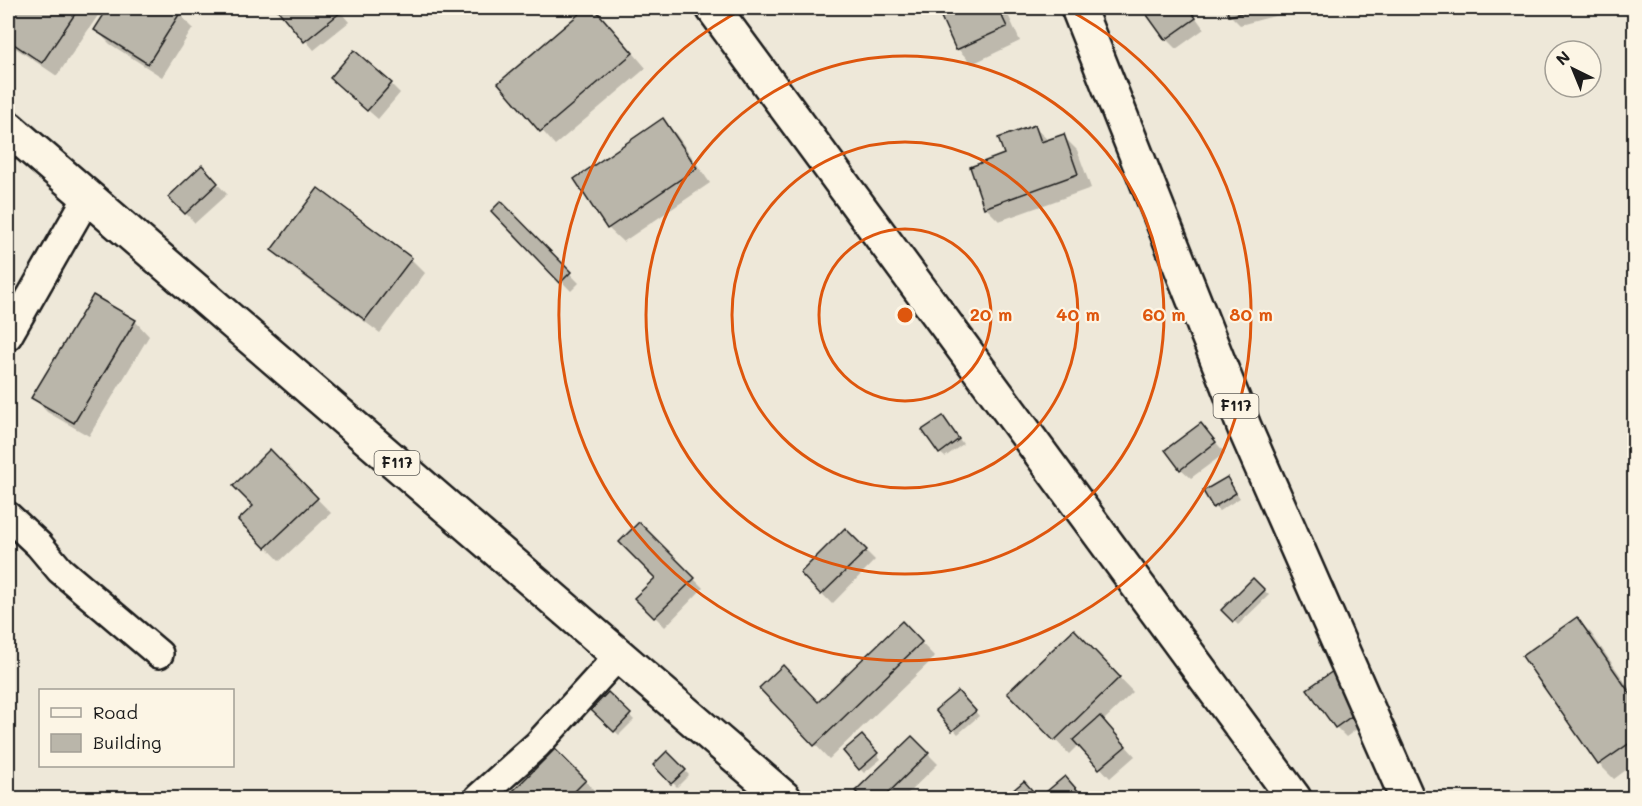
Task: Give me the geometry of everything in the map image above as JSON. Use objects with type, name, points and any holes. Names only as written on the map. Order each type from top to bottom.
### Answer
[{"type":"main road","points":[[713,8],[1294,798]]},
{"type":"main road","name":"F117","points":[[1078,8],[1245,429],[1407,798]]},
{"type":"main road","name":"F117","points":[[8,128],[784,798]]},
{"type":"street","points":[[8,336],[88,196]]},
{"type":"street","points":[[8,516],[39,545],[60,570],[159,654]]},
{"type":"street","points":[[478,798],[537,745],[619,655]]},
{"type":"building","points":[[8,8],[79,8],[42,63],[8,40]]},
{"type":"building","points":[[108,8],[172,8],[180,13],[148,64],[94,30]]},
{"type":"building","points":[[276,8],[337,8],[341,12],[304,42]]},
{"type":"building","points":[[586,8],[594,8],[633,53],[540,132],[498,83]]},
{"type":"building","points":[[937,8],[998,8],[1007,27],[956,50]]},
{"type":"building","points":[[1142,8],[1188,8],[1196,18],[1165,40]]},
{"type":"building","points":[[1226,8],[1262,8],[1229,16]]},
{"type":"building","points":[[354,50],[392,83],[367,111],[330,78]]},
{"type":"building","points":[[663,118],[697,168],[607,229],[574,179]]},
{"type":"building","points":[[1035,125],[1041,142],[1064,134],[1078,174],[984,208],[970,167],[1004,154],[998,138]]},
{"type":"building","points":[[202,165],[218,183],[185,214],[168,197]]},
{"type":"building","points":[[318,188],[412,258],[365,320],[271,250]]},
{"type":"building","points":[[501,201],[571,272],[560,283],[491,211]]},
{"type":"building","points":[[93,295],[136,320],[74,423],[31,398]]},
{"type":"building","points":[[943,416],[959,439],[939,454],[922,430]]},
{"type":"building","points":[[1201,423],[1216,442],[1180,470],[1165,450]]},
{"type":"building","points":[[270,449],[318,498],[265,548],[238,520],[253,506],[233,486]]},
{"type":"building","points":[[1227,477],[1236,493],[1213,508],[1203,491]]},
{"type":"building","points":[[639,522],[695,578],[654,618],[634,598],[655,578],[619,542]]},
{"type":"building","points":[[845,528],[867,550],[821,595],[800,573]]},
{"type":"building","points":[[1253,578],[1265,590],[1233,622],[1221,610]]},
{"type":"building","points":[[1577,617],[1634,699],[1634,740],[1598,765],[1522,656]]},
{"type":"building","points":[[902,621],[922,642],[814,746],[759,688],[783,665],[818,702]]},
{"type":"building","points":[[1074,629],[1120,677],[1054,741],[1007,693]]},
{"type":"building","points":[[1336,669],[1363,708],[1335,728],[1307,689]]},
{"type":"building","points":[[958,691],[976,711],[952,731],[935,710]]},
{"type":"building","points":[[608,692],[631,714],[614,732],[591,710]]},
{"type":"building","points":[[1100,716],[1126,746],[1099,769],[1073,740]]},
{"type":"building","points":[[862,735],[878,753],[859,770],[843,751]]},
{"type":"building","points":[[912,736],[929,753],[883,798],[862,798],[855,791]]},
{"type":"building","points":[[555,749],[586,780],[568,798],[506,798]]},
{"type":"building","points":[[667,751],[686,770],[671,784],[653,765]]},
{"type":"building","points":[[1065,776],[1079,792],[1071,798],[1039,798]]},
{"type":"building","points":[[1024,781],[1039,798],[1004,798]]}]
